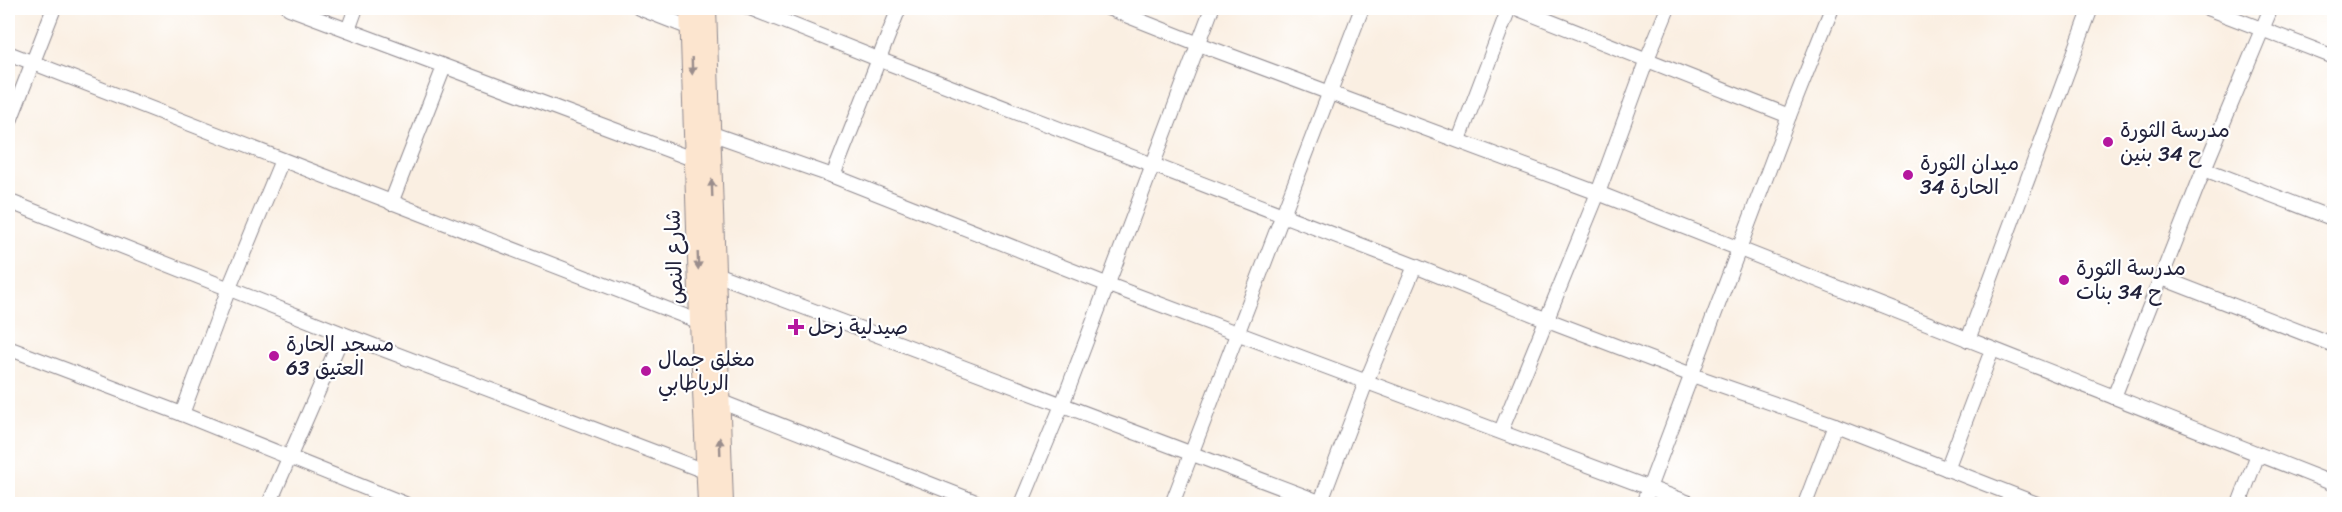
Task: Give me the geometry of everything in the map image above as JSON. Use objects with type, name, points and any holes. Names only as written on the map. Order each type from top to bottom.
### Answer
[{"type":"main road","name":"شارع النص","points":[[690,8],[708,504]]},
{"type":"main road","name":"شارع النص","points":[[706,8],[723,504]]},
{"type":"street","points":[[8,126],[54,8]]},
{"type":"street","points":[[289,8],[695,160]]},
{"type":"street","points":[[348,30],[356,8]]},
{"type":"street","points":[[639,8],[690,28]]},
{"type":"street","points":[[750,8],[878,60],[1415,266],[1545,319],[1692,375],[1835,425],[2037,504]]},
{"type":"street","points":[[833,176],[899,8]]},
{"type":"street","points":[[1108,8],[1198,44],[1598,193],[2334,484]]},
{"type":"street","points":[[1021,504],[1062,405],[1212,8]]},
{"type":"street","points":[[1172,504],[1362,8]]},
{"type":"street","points":[[1459,140],[1509,8]]},
{"type":"street","points":[[1516,8],[1789,116]]},
{"type":"street","points":[[1501,431],[1598,193],[1668,8]]},
{"type":"street","points":[[1643,504],[1832,8]]},
{"type":"street","points":[[1968,340],[2091,8]]},
{"type":"street","points":[[2207,8],[2334,57]]},
{"type":"street","points":[[2114,397],[2204,169],[2271,8]]},
{"type":"street","points":[[8,53],[700,322]]},
{"type":"street","points":[[391,203],[444,67]]},
{"type":"street","points":[[711,134],[833,176],[1106,284],[1692,504]]},
{"type":"street","points":[[182,414],[229,288],[282,160]]},
{"type":"street","points":[[2204,169],[2334,219]]},
{"type":"street","points":[[8,201],[343,334],[707,472]]},
{"type":"street","points":[[716,274],[1322,504],[1366,382],[1415,266]]},
{"type":"street","points":[[2162,278],[2334,345]]},
{"type":"street","points":[[269,504],[343,334]]},
{"type":"street","points":[[8,348],[182,414],[405,504]]},
{"type":"street","points":[[1947,469],[1992,350]]},
{"type":"street","points":[[719,401],[981,504]]},
{"type":"street","points":[[1805,504],[1835,425]]},
{"type":"street","points":[[2239,504],[2258,454]]},
{"type":"place","name":"مدرسة الثورة ح 34 بنين","points":[[2108,142]]},
{"type":"place","name":"ميدان الثورة الحارة 34","points":[[1908,175]]},
{"type":"place","name":"مدرسة الثورة ح 34 بنات","points":[[2064,280]]},
{"type":"place","name":"صيدلية زحل","points":[[796,327]]},
{"type":"place","name":"مسجد الحارة 63 العتيق","points":[[274,356]]},
{"type":"place","name":"مغلق جمال الرباطابي","points":[[646,371]]}]
